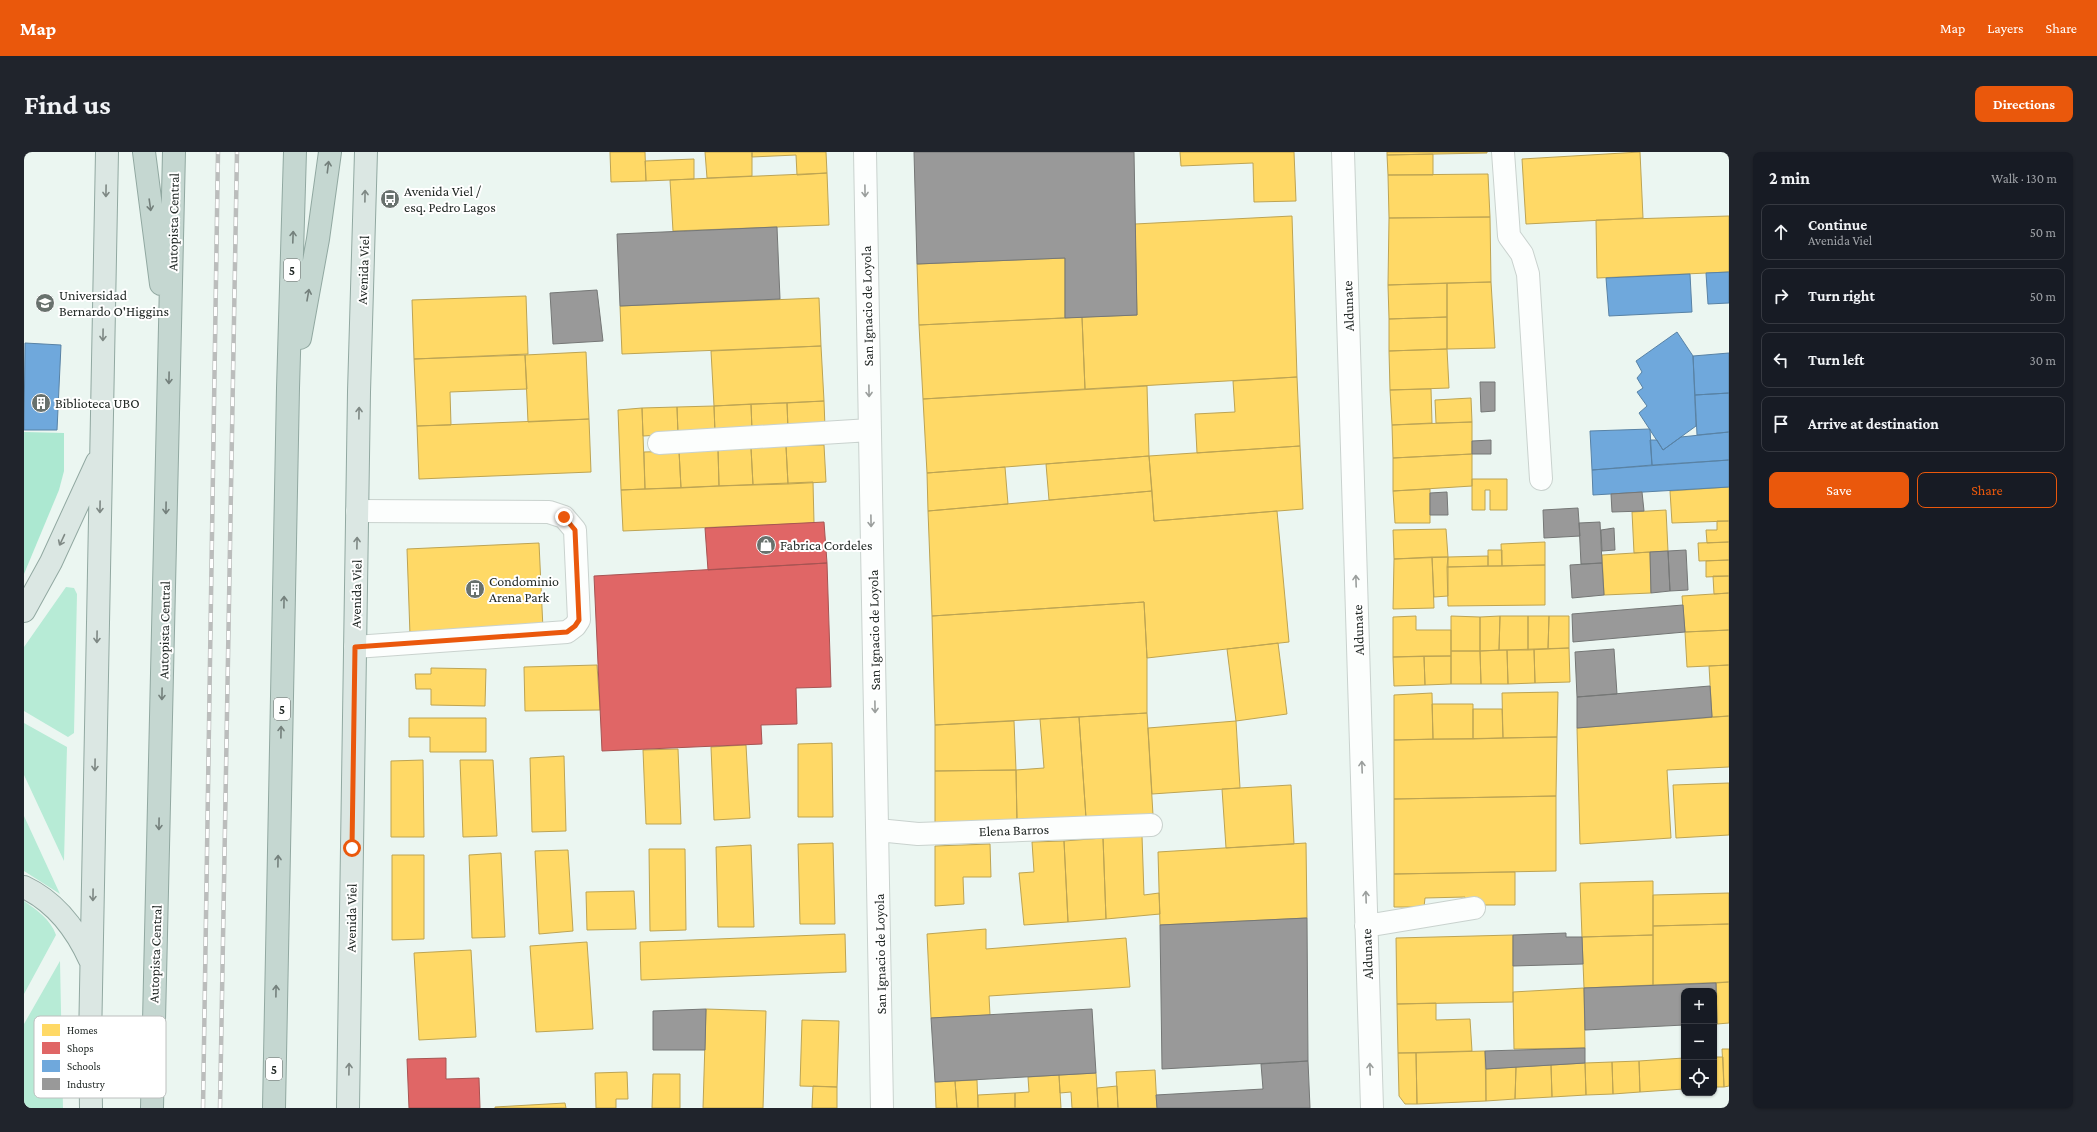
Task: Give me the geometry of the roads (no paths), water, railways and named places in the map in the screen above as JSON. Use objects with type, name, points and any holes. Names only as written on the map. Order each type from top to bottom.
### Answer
[{"type":"highway","points":[[144,152],[170,339]]},
{"type":"highway","name":"Autopista Central","points":[[154,1016],[174,152]]},
{"type":"highway","name":"5","points":[[274,1108],[288,388],[295,152]]},
{"type":"highway","points":[[288,388],[309,292],[330,152]]},
{"type":"highway","name":"Autopista Central","points":[[152,1098],[152,1108]]},
{"type":"main road","points":[[92,1016],[107,152]]},
{"type":"main road","name":"Avenida Viel","points":[[348,1108],[357,511],[366,152]]},
{"type":"main road","points":[[24,611],[51,562],[101,453]]},
{"type":"main road","points":[[24,887],[40,896],[64,918],[78,937],[92,963]]},
{"type":"main road","points":[[91,1098],[91,1108]]},
{"type":"street","name":"San Ignacio de Loyola","points":[[864,152],[878,830],[882,1108]]},
{"type":"street","name":"Aldunate","points":[[1344,152],[1372,1108]]},
{"type":"street","points":[[1503,152],[1509,236],[1522,254],[1528,274],[1541,479]]},
{"type":"street","points":[[659,443],[870,430]]},
{"type":"street","points":[[355,647],[567,632],[575,626],[579,620],[575,530],[564,517],[549,512],[357,511]]},
{"type":"street","name":"Elena Barros","points":[[878,830],[918,834],[1151,825]]},
{"type":"street","points":[[1366,926],[1474,908]]},
{"type":"railway","points":[[203,1108],[218,152]]},
{"type":"railway","points":[[220,1108],[237,152]]},
{"type":"place","name":"Avenida Viel / esq. Pedro Lagos","points":[[390,199]]},
{"type":"place","name":"Universidad Bernardo O'Higgins","points":[[45,303]]},
{"type":"place","name":"Biblioteca UBO","points":[[41,403]]},
{"type":"place","name":"Fabrica Cordeles","points":[[766,545]]},
{"type":"place","name":"Condominio Arena Park","points":[[475,589]]}]
